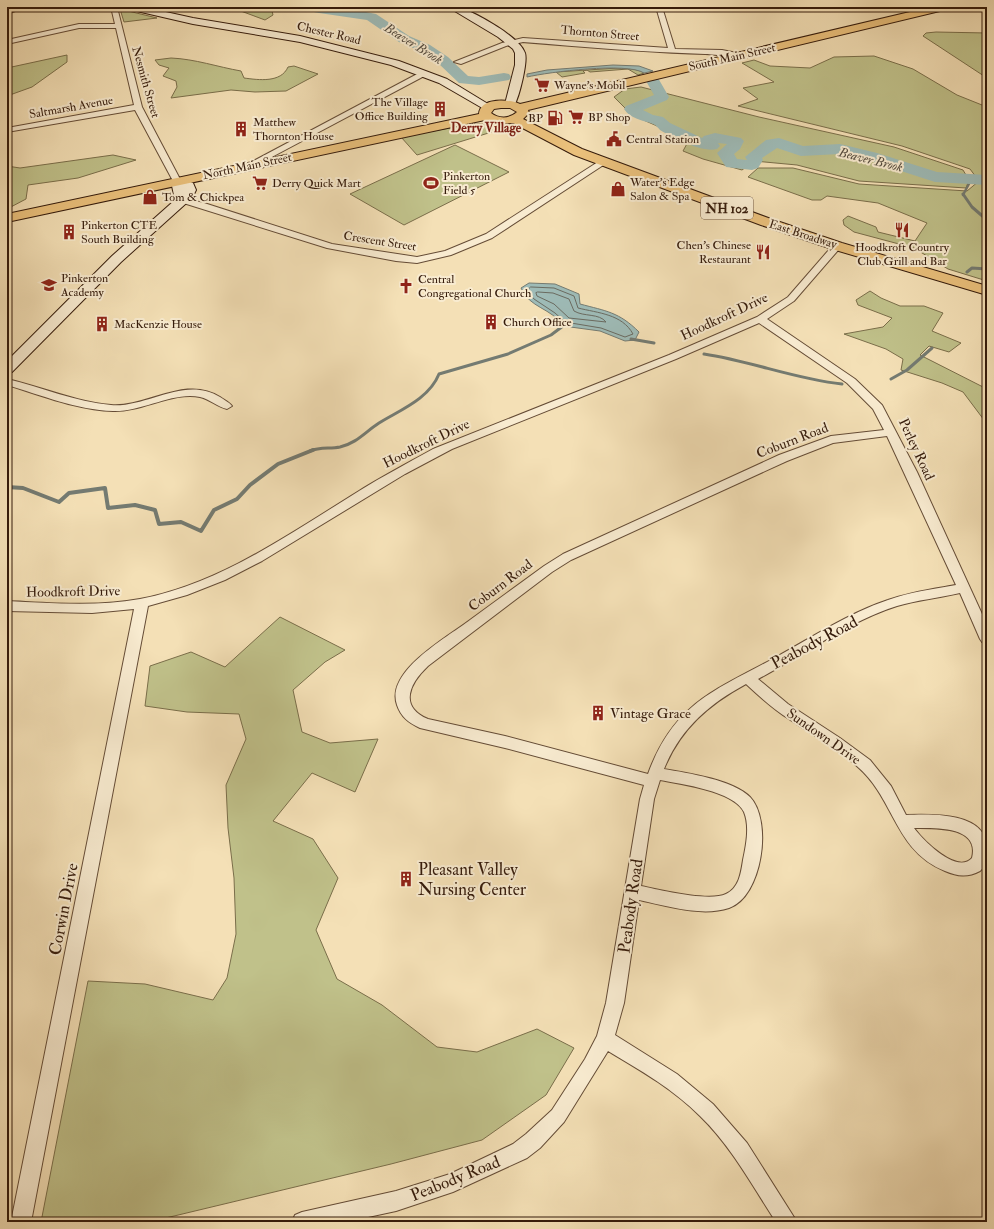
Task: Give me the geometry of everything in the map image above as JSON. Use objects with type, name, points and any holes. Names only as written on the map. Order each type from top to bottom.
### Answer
[{"type":"main road","name":"South Main Street","points":[[515,106],[660,74],[944,7]]},
{"type":"main road","name":"North Main Street","points":[[7,218],[487,112],[498,104],[515,106]]},
{"type":"main road","points":[[487,112],[500,120],[514,119],[522,115],[522,110],[515,106]]},
{"type":"main road","name":"East Broadway","points":[[514,119],[551,139],[604,162],[766,222],[837,246],[987,291]]},
{"type":"street","points":[[7,12],[23,7]]},
{"type":"street","name":"Nesmith Street","points":[[114,7],[138,107],[147,127],[177,181]]},
{"type":"street","name":"Chester Road","points":[[131,7],[193,21],[318,43],[395,63],[443,81],[487,112]]},
{"type":"street","points":[[453,7],[513,41],[519,48],[520,56],[515,106]]},
{"type":"street","points":[[659,7],[672,51]]},
{"type":"street","points":[[7,42],[79,26],[118,26]]},
{"type":"street","name":"Thornton Street","points":[[458,62],[513,41],[541,41],[672,51],[743,54]]},
{"type":"street","points":[[250,165],[424,74]]},
{"type":"street","name":"Saltmarsh Avenue","points":[[7,130],[138,107]]},
{"type":"street","name":"Crescent Street","points":[[181,201],[201,205],[345,249],[396,258],[418,260],[448,253],[488,236],[604,162]]},
{"type":"street","points":[[7,369],[108,267],[181,201],[177,181]]},
{"type":"street","name":"Hoodkroft Drive","points":[[7,606],[103,608],[142,603],[194,588],[234,571],[369,488],[438,452],[760,320],[791,299],[837,246]]},
{"type":"street","name":"Perley Road","points":[[760,320],[840,373],[862,391],[878,407],[892,432],[987,639]]},
{"type":"street","points":[[7,382],[98,407],[126,408],[185,393],[197,392],[214,396],[227,406]]},
{"type":"street","name":"Coburn Road","points":[[653,777],[426,724],[416,720],[404,707],[402,699],[403,690],[413,673],[434,654],[548,569],[567,557],[812,447],[846,438],[892,432]]},
{"type":"street","name":"Peabody Road","points":[[302,1222],[416,1196],[469,1176],[520,1151],[538,1137],[561,1111],[592,1065],[604,1039],[619,985],[641,830],[653,777],[663,753],[681,726],[693,713],[711,698],[876,610],[912,598],[963,588]]},
{"type":"street","name":"Corwin Drive","points":[[21,1222],[142,603]]},
{"type":"street","name":"Sundown Drive","points":[[748,678],[783,708],[833,740],[865,764],[887,793],[902,822],[917,846],[938,861],[955,868],[966,869],[974,867],[980,860],[982,847],[981,843],[976,835],[968,829],[945,822],[902,822]]},
{"type":"street","points":[[633,892],[705,903],[720,903],[736,897],[745,886],[748,878],[754,827],[750,808],[744,800],[730,791],[653,777]]},
{"type":"street","points":[[604,1039],[671,1081],[706,1108],[734,1141],[787,1222]]},
{"type":"green space","points":[[230,7],[271,7],[273,15],[265,20]]},
{"type":"green space","points":[[120,9],[157,18],[124,22]]},
{"type":"green space","points":[[926,33],[987,33],[987,78],[923,36]]},
{"type":"green space","points":[[67,55],[67,62],[32,87],[7,96],[7,68]]},
{"type":"green space","points":[[874,56],[913,69],[957,95],[987,107],[987,281],[948,269],[914,248],[854,232],[844,225],[843,220],[848,216],[876,227],[878,232],[915,241],[927,223],[878,203],[827,196],[821,200],[812,200],[748,177],[758,168],[793,168],[859,184],[967,191],[979,181],[970,169],[902,146],[738,106],[758,99],[743,88],[774,82],[742,63],[754,60],[770,66],[810,68],[834,57]]},
{"type":"green space","points":[[171,58],[198,61],[241,71],[244,78],[250,79],[263,80],[275,78],[285,72],[288,67],[294,66],[318,74],[286,91],[255,92],[231,90],[171,98],[177,87],[176,81],[163,76],[169,68],[159,65],[155,60]]},
{"type":"green space","points":[[618,68],[635,69],[644,73],[638,75],[628,69],[590,72],[587,70]]},
{"type":"green space","points":[[587,70],[583,71],[585,73],[562,77],[556,72]]},
{"type":"green space","points":[[641,87],[759,117],[894,147],[963,170],[969,180],[966,188],[859,181],[797,165],[754,161],[742,170],[703,159],[683,151],[689,140],[632,115],[614,97],[625,89]]},
{"type":"green space","points":[[471,124],[494,124],[508,127],[417,155],[401,137]]},
{"type":"green space","name":"Pinkerton Field 5","points":[[455,145],[509,172],[404,225],[350,194]]},
{"type":"green space","points":[[113,155],[136,160],[78,178],[28,185],[26,199],[7,209],[7,166],[20,168]]},
{"type":"green space","points":[[870,291],[881,298],[900,306],[924,306],[943,313],[932,331],[961,343],[949,352],[929,346],[920,355],[987,389],[987,424],[963,392],[942,383],[901,370],[903,359],[886,349],[844,334],[883,327],[892,318],[858,305],[856,300]]},
{"type":"green space","points":[[280,617],[345,650],[325,662],[293,690],[302,732],[330,743],[378,739],[355,792],[312,773],[273,821],[313,839],[338,878],[316,930],[337,979],[382,1005],[437,1047],[477,1052],[537,1029],[574,1048],[546,1095],[482,1140],[391,1164],[149,1222],[41,1222],[88,981],[145,984],[213,1000],[227,978],[236,934],[234,878],[228,828],[226,785],[246,739],[239,714],[187,712],[145,706],[150,666],[191,652],[225,667]]},
{"type":"water","points":[[613,65],[639,66],[653,71],[644,73],[622,68],[605,68],[527,77],[527,74],[547,70]]},
{"type":"water","points":[[529,283],[555,284],[579,294],[580,304],[612,313],[625,320],[639,332],[635,340],[625,341],[600,331],[563,326],[553,315],[529,300],[525,295],[521,288]]},
{"type":"waterway","name":"Beaver Brook","points":[[319,9],[341,11],[371,17],[404,39],[425,48],[443,60],[464,80],[479,81],[504,77]]},
{"type":"waterway","name":"Beaver Brook","points":[[653,81],[662,97],[631,109],[649,119],[658,120],[665,126],[707,146],[712,146],[709,139],[715,138],[736,141],[735,146],[725,153],[732,164],[752,165],[755,160],[753,157],[771,143],[779,143],[801,151],[840,149],[871,156],[935,177],[987,180]]},
{"type":"waterway","points":[[963,194],[971,180]]},
{"type":"waterway","points":[[963,194],[972,207],[987,220]]},
{"type":"waterway","points":[[967,272],[972,268],[987,269]]},
{"type":"waterway","points":[[311,451],[340,447],[356,440],[379,423],[421,397],[434,383],[439,374],[508,354],[551,335],[563,326],[568,325]]},
{"type":"waterway","points":[[631,339],[654,343]]},
{"type":"waterway","points":[[891,379],[907,370],[932,348]]},
{"type":"waterway","points":[[704,354],[825,382],[842,384]]},
{"type":"waterway","points":[[7,487],[23,488],[59,502],[69,493],[105,488],[108,508],[135,505],[155,510],[159,524],[181,522],[201,531],[214,510],[237,499],[250,485],[278,464],[311,451]]},
{"type":"place","name":"Wayne's Mobil","points":[[542,85]]},
{"type":"place","name":"The Village Office Building","points":[[440,109]]},
{"type":"place","name":"BP Shop","points":[[576,117]]},
{"type":"place","name":"BP","points":[[555,118]]},
{"type":"place","name":"Matthew Thornton House","points":[[241,129]]},
{"type":"place","name":"Central Station","points":[[614,139]]},
{"type":"place","name":"Derry Quick Mart","points":[[260,183]]},
{"type":"place","name":"Pinkerton Field 5","points":[[431,183]]},
{"type":"place","name":"Water's Edge Salon & Spa","points":[[618,189]]},
{"type":"place","name":"Tom & Chickpea","points":[[150,197]]},
{"type":"place","name":"Hoodkroft Country Club Grill and Bar","points":[[902,230]]},
{"type":"place","name":"Pinkerton CTE South Building","points":[[69,232]]},
{"type":"place","name":"Chen's Chinese Restaurant","points":[[763,252]]},
{"type":"place","name":"Pinkerton Academy","points":[[49,285]]},
{"type":"place","name":"Central Congregational Church","points":[[406,286]]},
{"type":"place","name":"Church Office","points":[[491,322]]},
{"type":"place","name":"MacKenzie House","points":[[102,324]]},
{"type":"place","name":"Vintage Grace","points":[[598,713]]},
{"type":"place","name":"Pleasant Valley Nursing Center","points":[[406,879]]},
{"type":"district","name":"Derry Village","points":[[486,127]]}]
